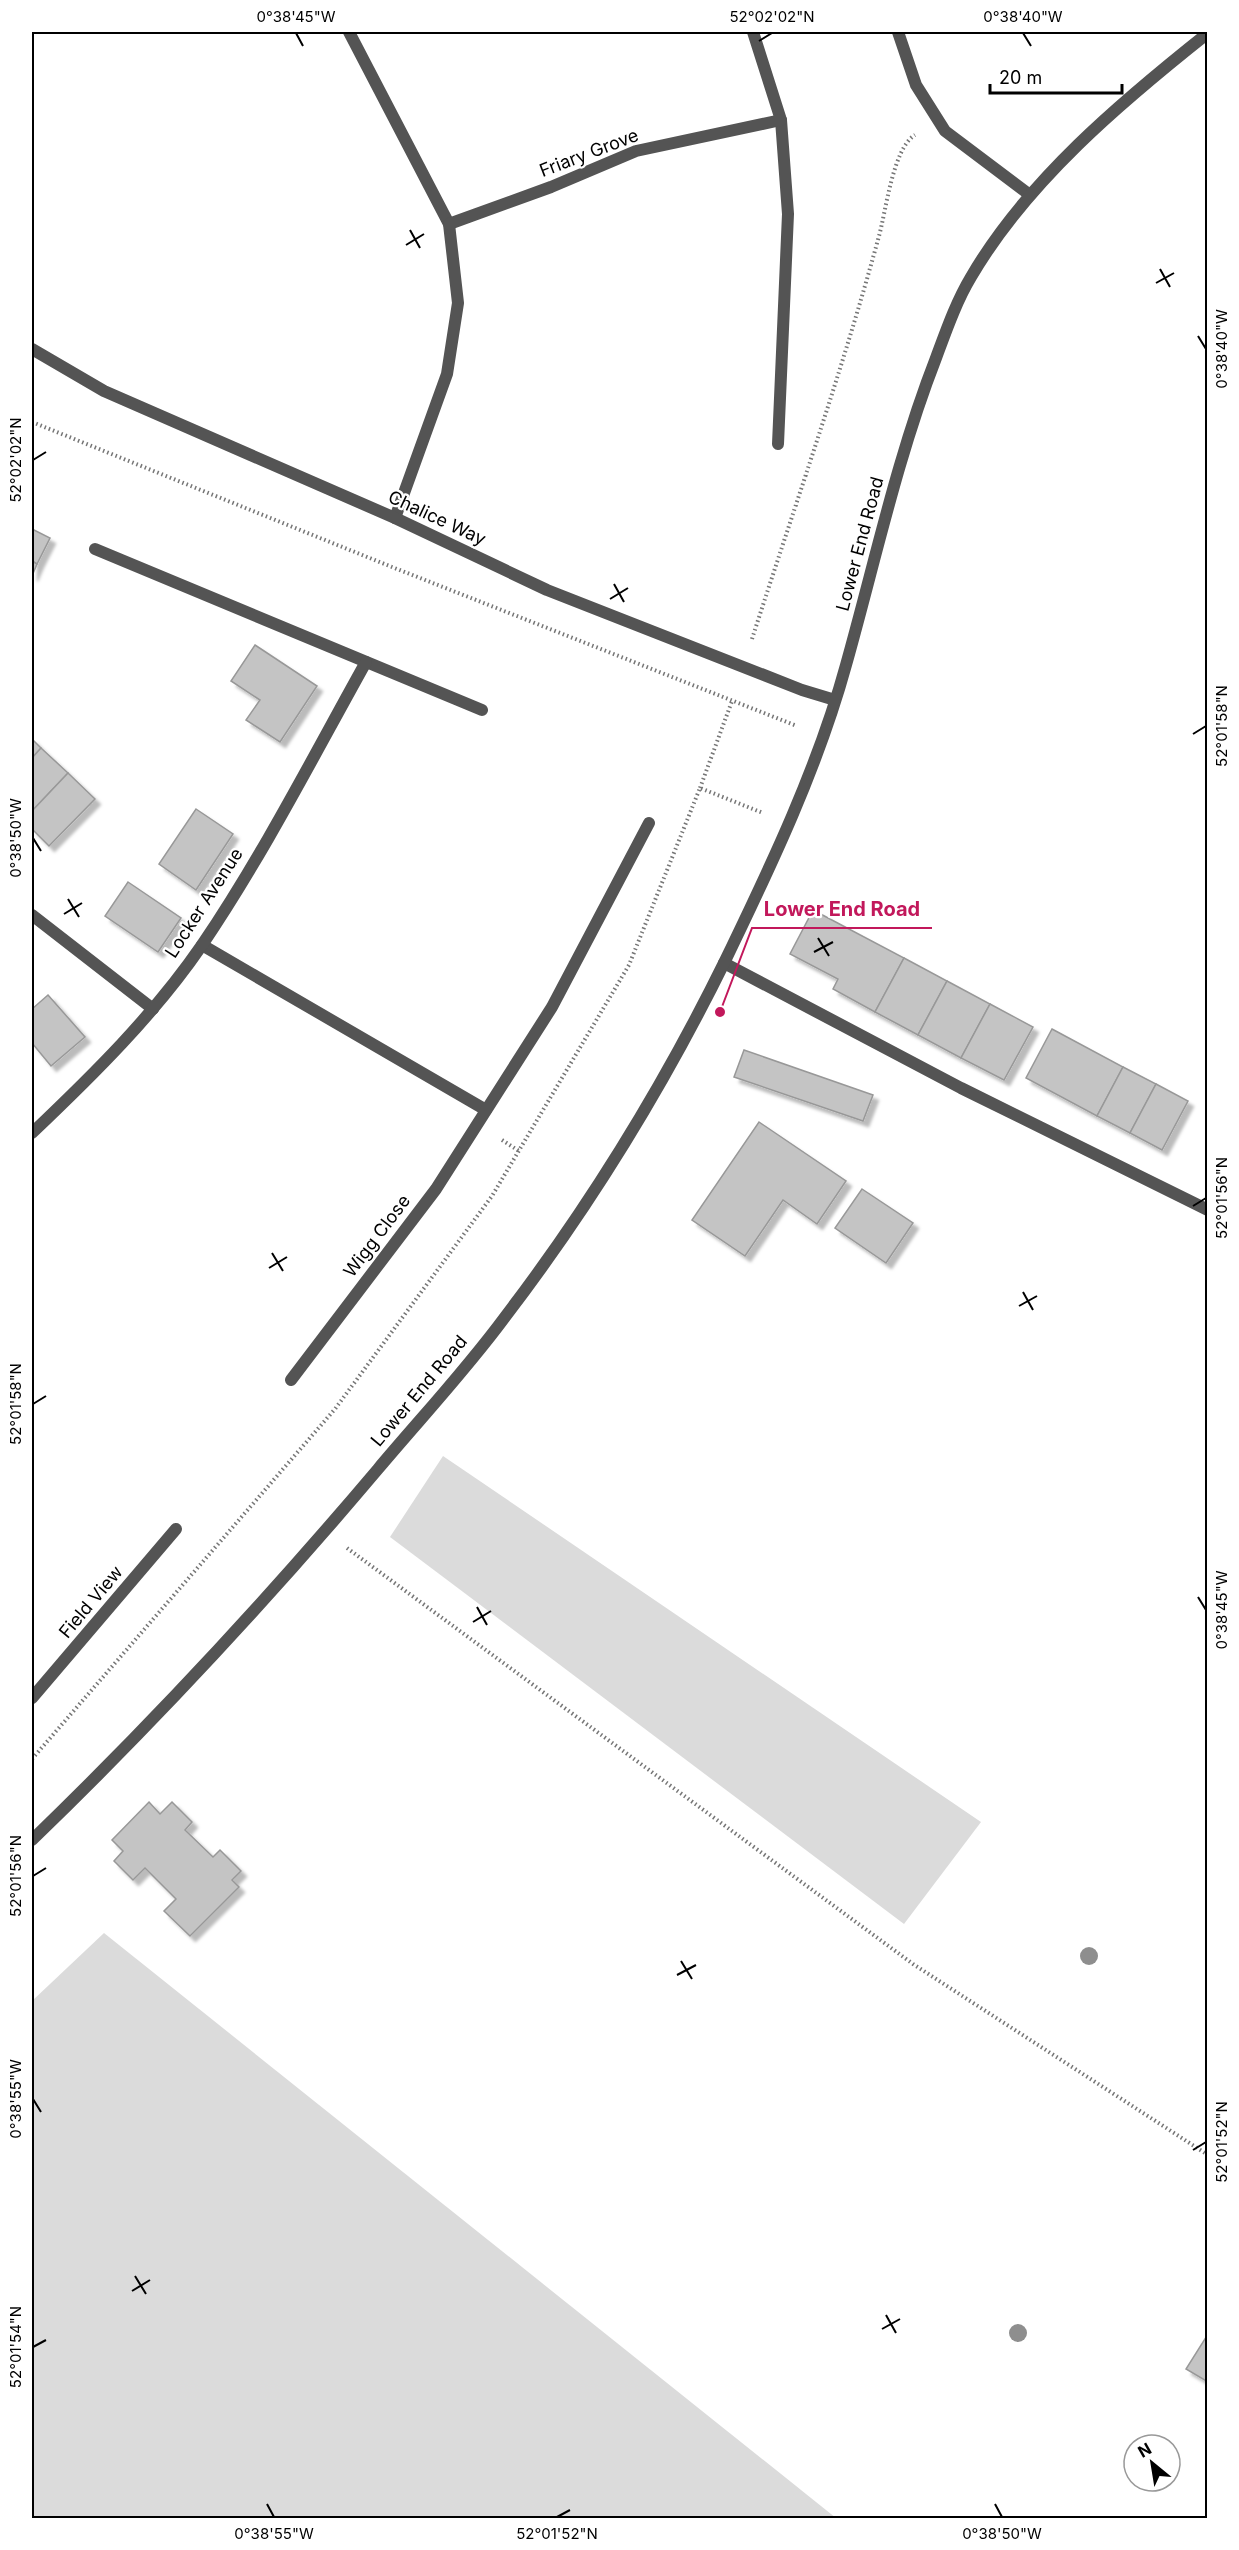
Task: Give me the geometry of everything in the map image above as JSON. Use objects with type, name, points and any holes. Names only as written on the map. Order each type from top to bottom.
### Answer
[{"type":"street","points":[[349,32],[449,224],[458,303],[447,374],[395,518]]},
{"type":"street","points":[[753,32],[781,120],[788,214],[778,444]]},
{"type":"street","points":[[898,32],[916,85],[945,131],[1030,195]]},
{"type":"street","name":"Lower End Road","points":[[32,1840],[122,1753],[325,1531],[505,1318],[634,1130],[724,963],[789,823],[824,736],[897,472],[931,370],[968,282],[998,236],[1030,195],[1150,79],[1208,33]]},
{"type":"street","name":"Friary Grove","points":[[449,224],[551,187],[636,151],[781,120]]},
{"type":"street","name":"Chalice Way","points":[[32,349],[104,391],[395,518],[547,590],[802,690],[835,700]]},
{"type":"street","points":[[95,549],[482,710]]},
{"type":"street","name":"Locker Avenue","points":[[32,1133],[86,1082],[153,1009],[202,945],[266,839],[366,662]]},
{"type":"street","name":"Wigg Close","points":[[291,1380],[436,1189],[552,1007],[649,823]]},
{"type":"street","points":[[32,915],[153,1009]]},
{"type":"street","points":[[202,945],[486,1110]]},
{"type":"street","points":[[724,963],[961,1088],[1208,1210]]},
{"type":"street","name":"Field View","points":[[32,1698],[176,1529]]},
{"type":"path","points":[[700,788],[732,701],[864,291],[896,162],[909,138],[938,120]]},
{"type":"path","points":[[32,422],[824,736]]},
{"type":"path","points":[[325,1531],[913,1964],[1208,2155]]},
{"type":"shaded area","points":[[443,1456],[981,1822],[904,1924],[390,1537]]},
{"type":"shaded area","points":[[104,1933],[836,2518],[32,2518],[32,2001]]},
{"type":"building","points":[[32,529],[50,538],[37,564],[32,561]]},
{"type":"building","points":[[32,561],[37,564],[32,576]]},
{"type":"building","points":[[255,645],[317,686],[280,742],[246,720],[260,700],[231,681]]},
{"type":"building","points":[[32,739],[41,748],[32,758]]},
{"type":"building","points":[[41,748],[68,773],[32,811],[32,758]]},
{"type":"building","points":[[68,773],[95,799],[49,846],[32,829],[32,811]]},
{"type":"building","points":[[196,809],[233,834],[196,890],[159,864]]},
{"type":"building","points":[[128,882],[181,918],[158,952],[105,916]]},
{"type":"building","points":[[813,910],[904,958],[875,1012],[833,989],[838,979],[790,954]]},
{"type":"building","points":[[904,958],[947,981],[918,1035],[875,1012]]},
{"type":"building","points":[[947,981],[990,1004],[961,1058],[918,1035]]},
{"type":"building","points":[[48,995],[85,1037],[51,1066],[32,1043],[32,1009]]},
{"type":"building","points":[[990,1004],[1033,1027],[1004,1080],[961,1058]]},
{"type":"building","points":[[1052,1029],[1123,1067],[1097,1116],[1026,1078]]},
{"type":"building","points":[[744,1050],[873,1095],[863,1121],[734,1077]]},
{"type":"building","points":[[1123,1067],[1156,1084],[1130,1133],[1097,1116]]},
{"type":"building","points":[[1156,1084],[1188,1101],[1162,1150],[1130,1133]]},
{"type":"building","points":[[759,1122],[846,1181],[817,1224],[783,1200],[745,1256],[692,1220]]},
{"type":"building","points":[[862,1189],[913,1223],[886,1263],[835,1228]]},
{"type":"building","points":[[149,1802],[160,1814],[172,1802],[192,1822],[185,1830],[213,1857],[220,1850],[241,1871],[232,1880],[239,1887],[190,1936],[164,1911],[176,1899],[145,1868],[133,1880],[114,1861],[123,1851],[112,1840]]},
{"type":"building","points":[[1208,2334],[1208,2382],[1186,2369]]},
{"type":"place","name":"Lower End Road","points":[[720,1012]]}]
